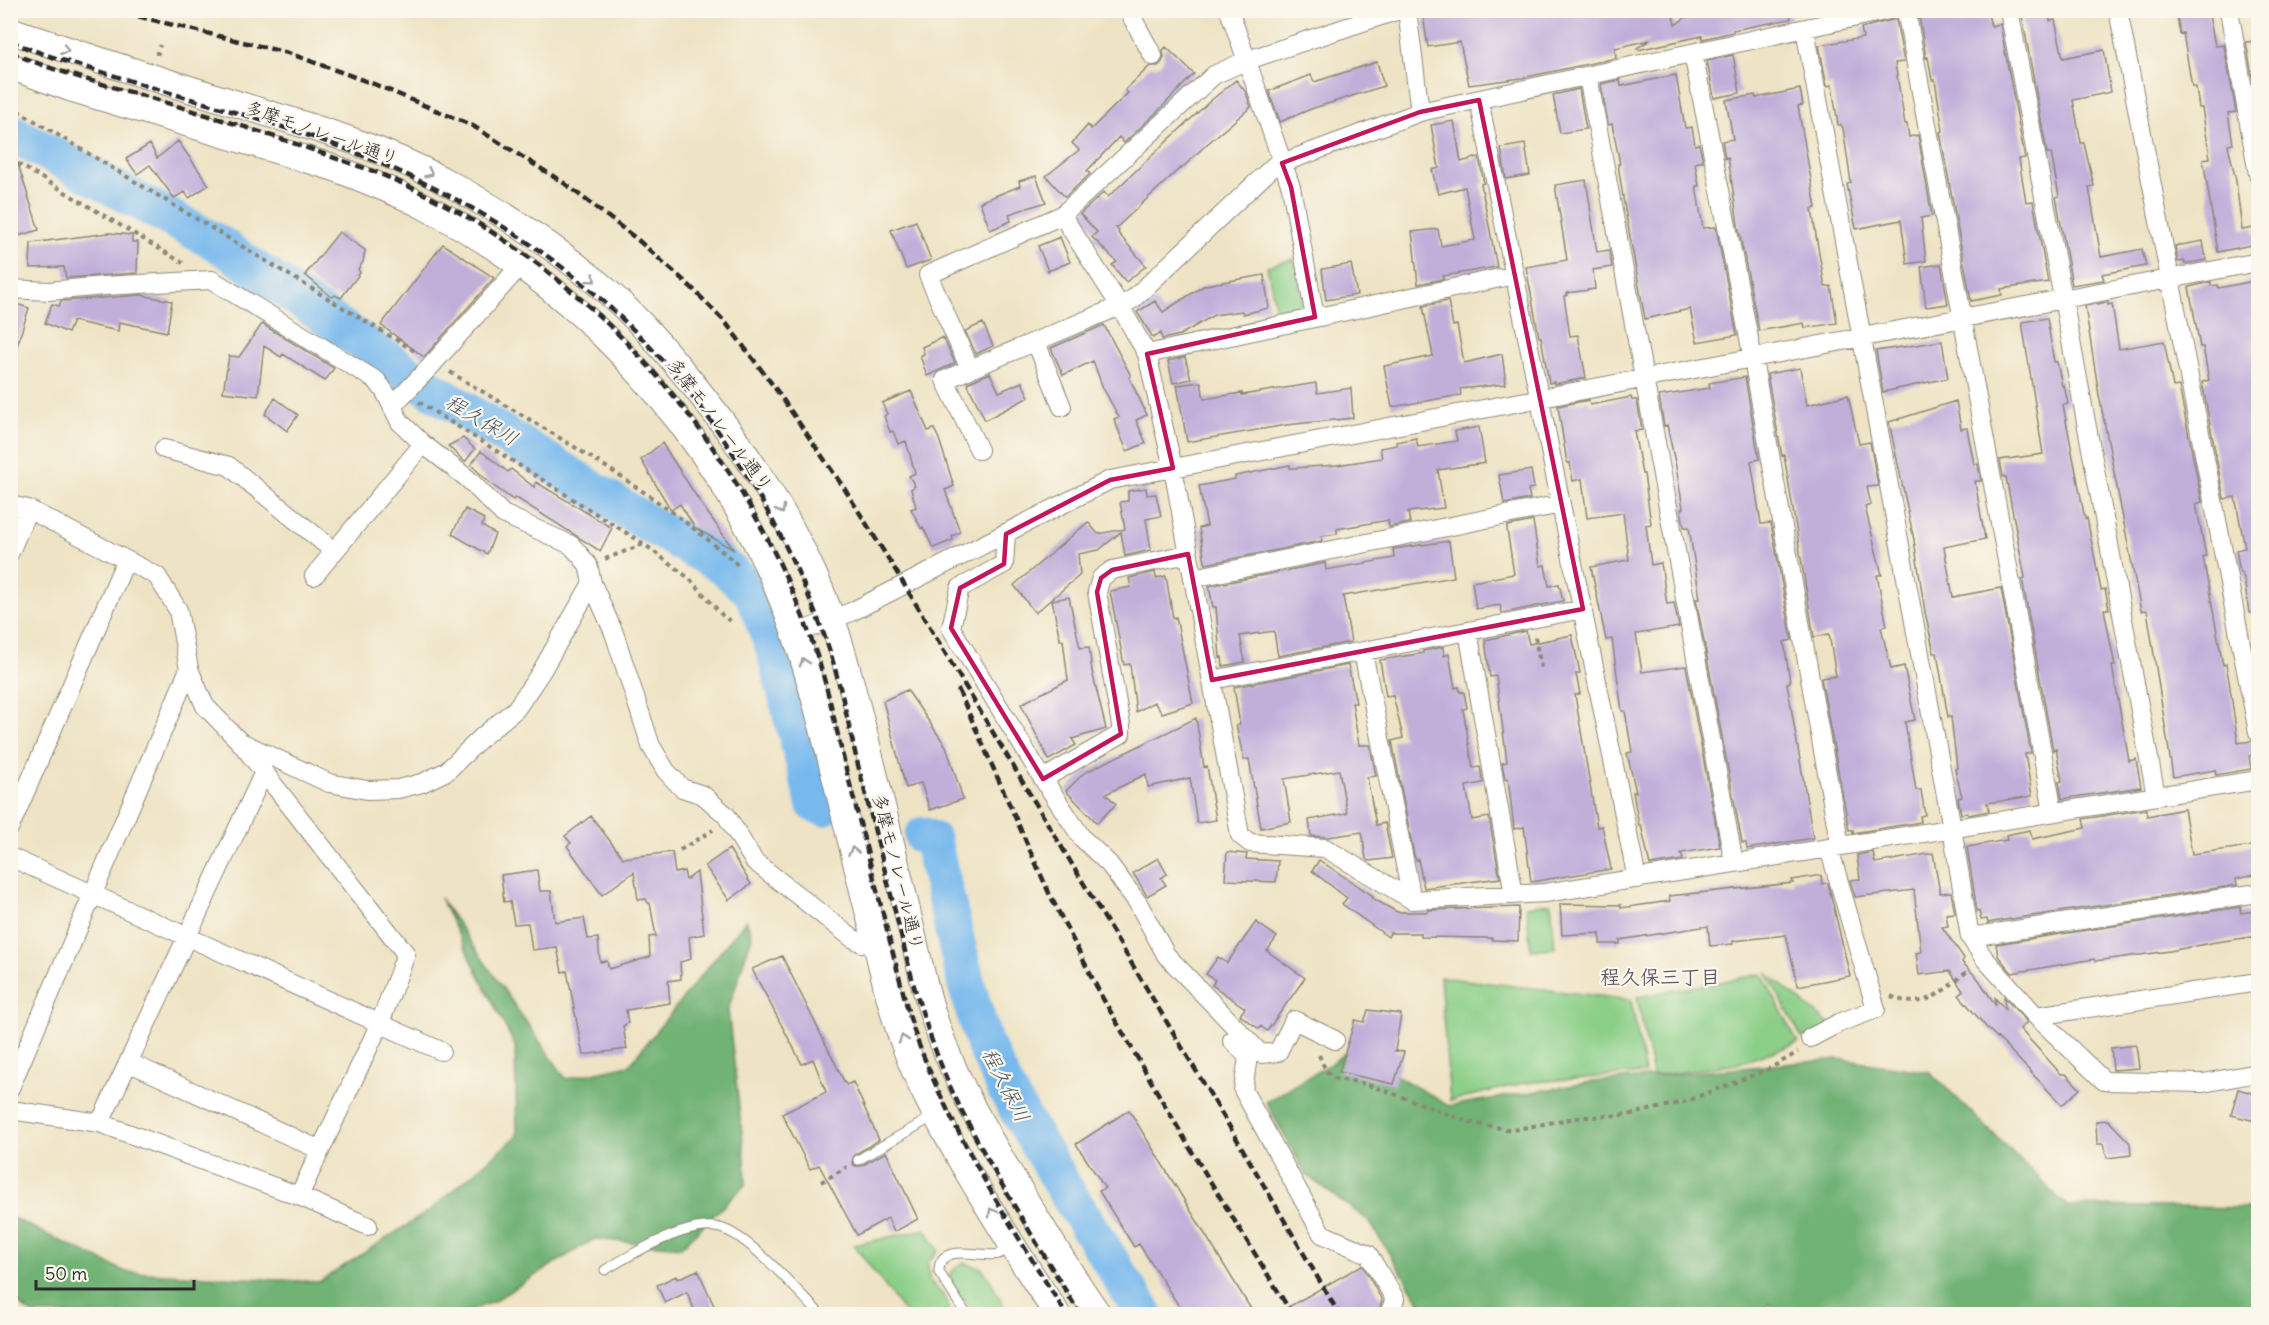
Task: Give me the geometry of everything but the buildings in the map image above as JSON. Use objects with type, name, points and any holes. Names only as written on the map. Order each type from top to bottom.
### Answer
[{"type":"main road","name":"多摩モノレール通り","points":[[10,30],[76,54],[343,138],[398,158],[444,181],[534,234],[618,301],[677,364],[727,428],[774,498],[793,532],[831,620],[852,688],[940,1037],[993,1145],[1044,1231],[1098,1314]]},
{"type":"main road","name":"多摩モノレール通り","points":[[10,66],[70,88],[293,155],[374,183],[426,207],[520,266],[593,325],[622,355],[678,421],[718,478],[759,548],[776,583],[795,634],[814,698],[896,1021],[906,1049],[936,1115],[1012,1246],[1057,1314]]},
{"type":"street","points":[[1128,10],[1153,56]]},
{"type":"street","points":[[1229,10],[1291,187],[1315,317]]},
{"type":"street","points":[[970,369],[928,275],[1062,215],[1214,75],[1245,61],[1399,10]]},
{"type":"street","points":[[1407,10],[1420,112]]},
{"type":"street","points":[[979,450],[945,380],[1133,299],[1275,165],[1420,112],[1889,10]]},
{"type":"street","points":[[1906,10],[2053,812]]},
{"type":"street","points":[[2009,10],[2156,796]]},
{"type":"street","points":[[2118,10],[2259,732]]},
{"type":"street","points":[[2229,10],[2259,174]]},
{"type":"street","points":[[1805,29],[1970,937],[1984,958],[2036,1016],[2104,1081],[2203,1083],[2259,1073]]},
{"type":"street","points":[[1693,53],[1753,358],[1834,847],[1876,1009],[1839,1023],[1810,1038]]},
{"type":"street","points":[[1588,76],[1734,863]]},
{"type":"street","points":[[1479,99],[1637,879]]},
{"type":"street","points":[[1062,215],[1120,306],[1147,354],[1173,468],[1240,835],[1250,843],[1325,849],[1412,900],[1514,895],[1545,893],[1637,879],[2259,780]]},
{"type":"street","points":[[795,634],[851,612],[1110,480],[2259,262]]},
{"type":"street","points":[[520,266],[402,395],[400,422],[423,444],[467,478],[503,514],[571,545],[590,574],[614,633],[651,746],[666,771],[682,788],[703,795],[726,815],[754,861],[852,938],[862,943],[875,939]]},
{"type":"street","points":[[1147,354],[1514,275]]},
{"type":"street","points":[[10,289],[49,291],[212,280],[402,395]]},
{"type":"street","points":[[1036,342],[1062,407]]},
{"type":"street","points":[[314,576],[423,444]]},
{"type":"street","points":[[164,449],[229,466],[334,550]]},
{"type":"street","points":[[1193,578],[1561,504]]},
{"type":"street","points":[[10,552],[19,507],[157,576],[178,610],[189,669],[205,706],[241,743],[406,954],[380,1023],[299,1196]]},
{"type":"street","points":[[1006,534],[1004,564],[960,588],[951,628],[1043,779],[1082,838],[1108,864],[1138,903],[1166,955],[1261,1054],[1278,1052],[1294,1020],[1335,1040]]},
{"type":"street","points":[[1043,779],[1121,734],[1097,592],[1101,578],[1112,570],[1188,554]]},
{"type":"street","points":[[10,827],[126,560]]},
{"type":"street","points":[[241,743],[329,783],[367,790],[398,789],[422,783],[447,771],[482,737],[516,709],[541,672],[590,574]]},
{"type":"street","points":[[1212,680],[1582,609]]},
{"type":"street","points":[[1468,631],[1514,895]]},
{"type":"street","points":[[1363,651],[1412,900]]},
{"type":"street","points":[[10,1089],[189,669]]},
{"type":"street","points":[[100,1123],[264,772]]},
{"type":"street","points":[[10,857],[441,1051]]},
{"type":"street","points":[[1970,937],[2259,894]]},
{"type":"street","points":[[2036,1016],[2259,982]]},
{"type":"street","points":[[1195,984],[1197,1004],[1248,1057],[1243,1090],[1322,1234],[1368,1254],[1395,1299],[1389,1314]]},
{"type":"street","points":[[130,1063],[320,1150]]},
{"type":"street","points":[[10,1110],[100,1123],[299,1196],[368,1226]]},
{"type":"lane","points":[[858,1160],[936,1115]]},
{"type":"lane","points":[[605,1270],[651,1244],[694,1229],[719,1227],[742,1238],[820,1314]]},
{"type":"lane","points":[[966,1314],[939,1272],[939,1265],[944,1258],[954,1254],[965,1252],[999,1254],[1012,1246]]},
{"type":"path","points":[[10,106],[431,365],[621,476],[708,538],[742,569]]},
{"type":"path","points":[[10,159],[212,280]]},
{"type":"path","points":[[402,395],[644,544],[690,579],[731,622]]},
{"type":"path","points":[[590,574],[644,544]]},
{"type":"path","points":[[1532,619],[1541,668]]},
{"type":"path","points":[[680,849],[716,829],[726,815]]},
{"type":"path","points":[[1869,985],[1902,1002],[1931,1000],[1984,958]]},
{"type":"path","points":[[1307,1027],[1326,1071],[1336,1079],[1358,1082],[1386,1091],[1472,1123],[1512,1130],[1575,1118],[1633,1114],[1687,1101],[1769,1069],[1797,1052],[1810,1038]]},
{"type":"path","points":[[821,1182],[858,1160]]},
{"type":"highlighted area","points":[[1479,100],[1583,609],[1212,680],[1188,554],[1112,570],[1101,578],[1097,592],[1121,734],[1043,779],[951,628],[960,588],[1004,564],[1006,534],[1110,480],[1173,468],[1147,354],[1315,317],[1291,187],[1282,163],[1420,112]]},
{"type":"green space","points":[[1294,259],[1303,305],[1276,311],[1267,266]]},
{"type":"green space","points":[[440,898],[566,1079],[629,1065],[746,920],[752,936],[728,1010],[746,1184],[681,1247],[594,1239],[494,1301],[463,1314],[32,1314],[11,1299],[10,1217],[126,1272],[319,1282],[429,1211],[517,1136],[515,1046]]},
{"type":"green space","points":[[1551,903],[1555,948],[1531,950],[1526,906]]},
{"type":"green space","points":[[1766,972],[1815,1012],[1831,1026],[1802,1038]]},
{"type":"green space","points":[[1762,974],[1798,1043],[1736,1064],[1653,1076],[1637,997]]},
{"type":"green space","points":[[1440,977],[1631,1000],[1645,1073],[1523,1083],[1450,1101]]},
{"type":"green space","points":[[1363,1038],[1383,1068],[1449,1106],[1593,1082],[1838,1059],[1930,1072],[2067,1206],[2258,1208],[2258,1314],[1785,1314],[1769,1304],[1763,1314],[1427,1314],[1369,1221],[1306,1175],[1266,1102],[1332,1063]]},
{"type":"green space","points":[[925,1229],[938,1250],[928,1263],[929,1280],[943,1295],[950,1309],[938,1314],[906,1314],[854,1245]]},
{"type":"green space","points":[[963,1263],[981,1268],[988,1276],[1008,1314],[974,1314],[950,1279],[954,1269]]},
{"type":"waterway","name":"程久保川","points":[[10,132],[219,244],[432,390],[644,521],[723,566],[752,591],[774,647],[815,804],[824,807]]},
{"type":"waterway","name":"程久保川","points":[[923,836],[932,840],[967,987],[984,1043],[1007,1091],[1064,1188],[1144,1314]]},
{"type":"railway","points":[[112,10],[288,53],[374,84],[473,126],[564,183],[638,240],[691,287],[726,323],[775,388],[844,488],[896,571],[1228,1124],[1339,1314]]},
{"type":"railway","points":[[10,41],[61,60],[296,131],[356,153],[426,184],[494,221],[558,264],[616,313],[683,385],[740,464],[788,550],[808,595],[836,670],[914,986],[937,1053],[953,1093],[982,1149],[1080,1314]]},
{"type":"railway","points":[[10,52],[76,76],[262,133],[392,179],[464,215],[532,260],[594,311],[651,369],[702,432],[746,500],[784,572],[824,677],[902,988],[919,1045],[950,1115],[986,1183],[1066,1314]]},
{"type":"railway","points":[[958,689],[1049,893],[1102,997],[1191,1150],[1292,1314]]},
{"type":"district","name":"程久保三丁目","points":[[1660,977]]}]
